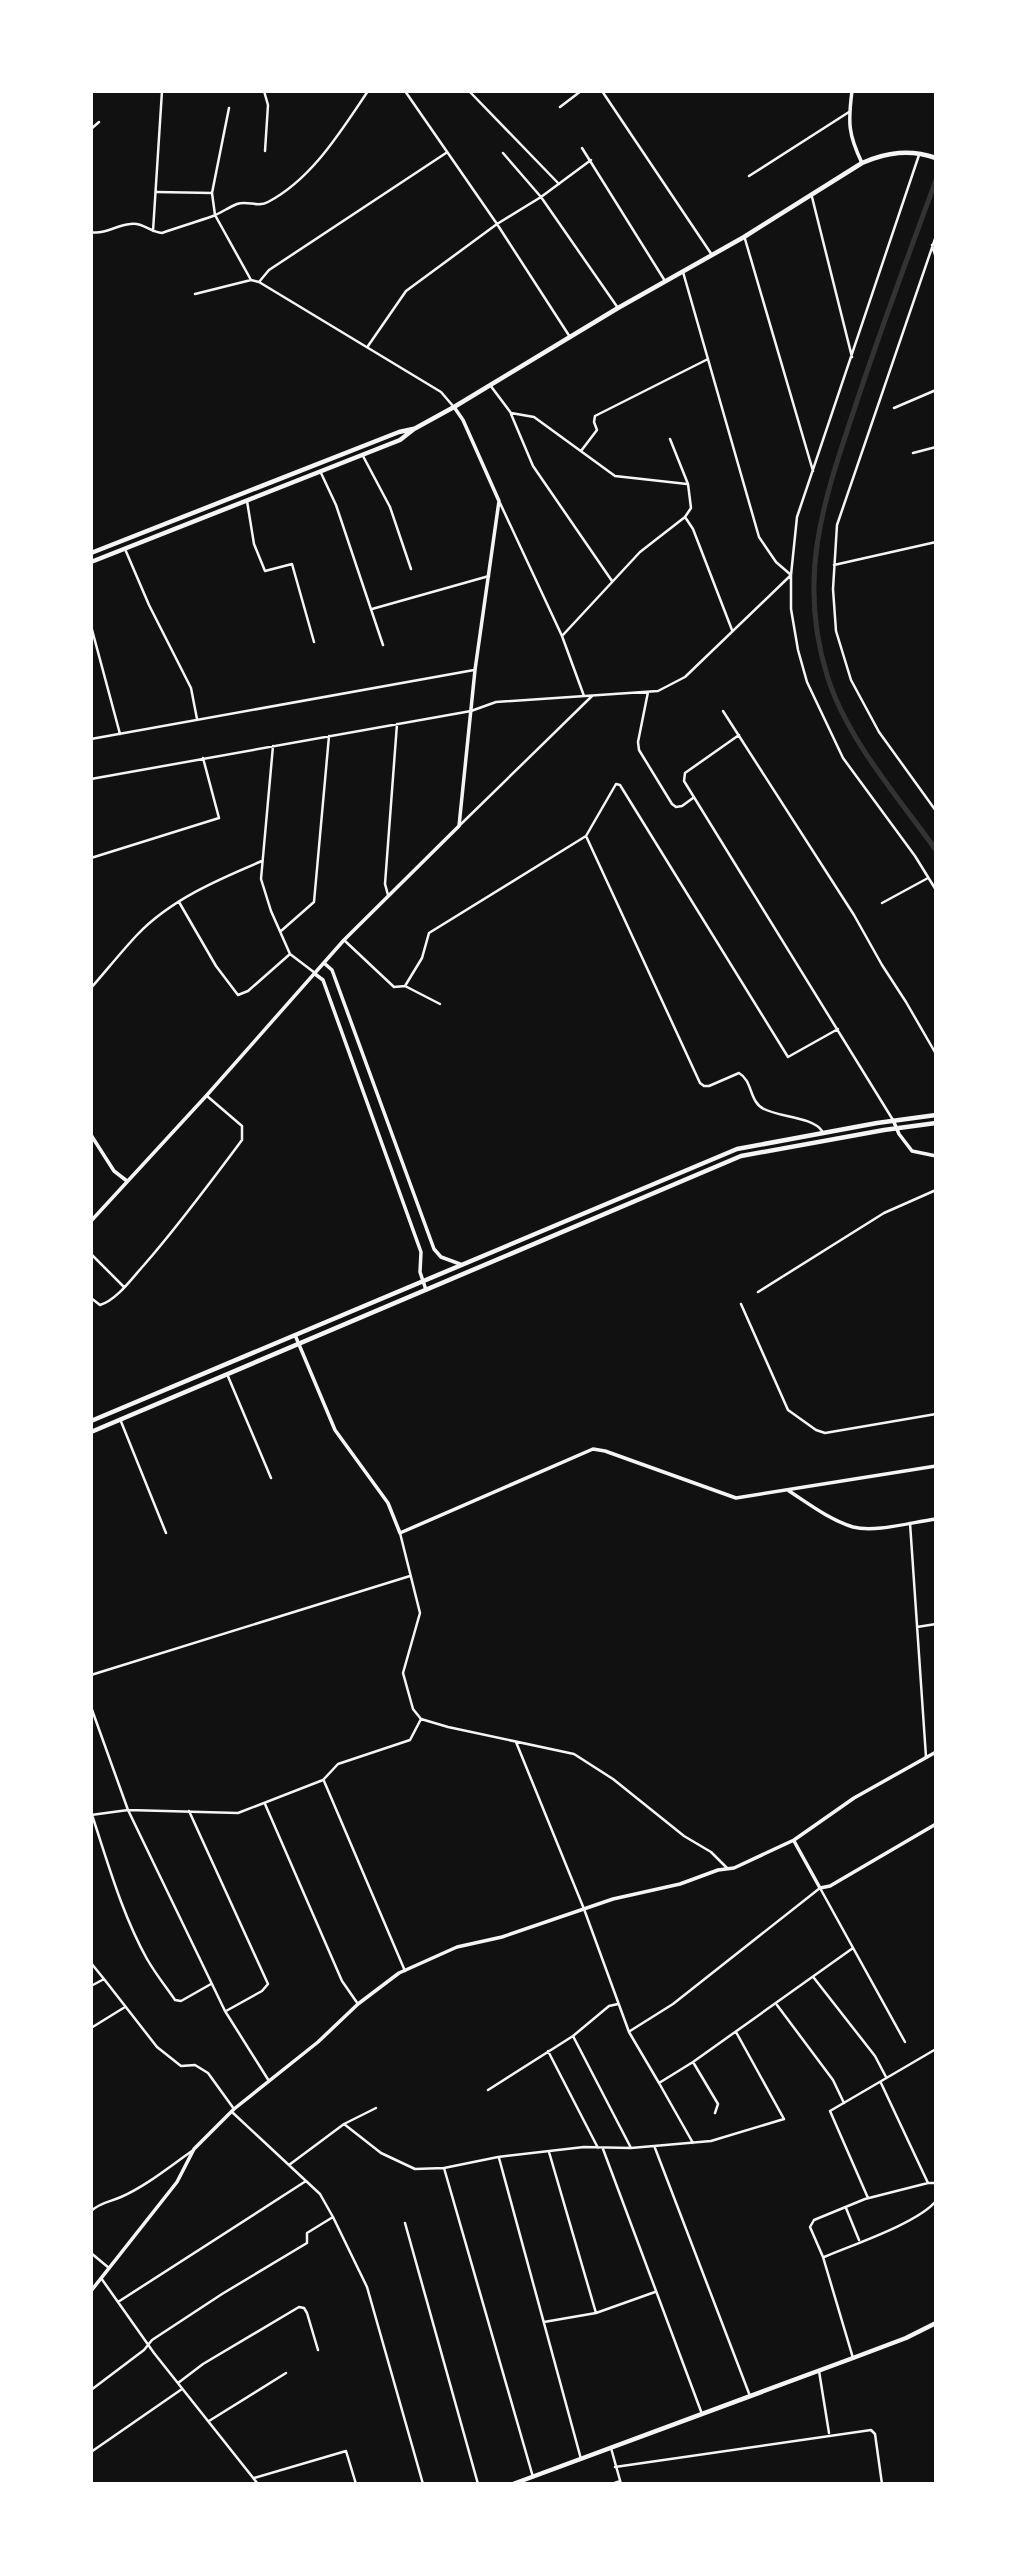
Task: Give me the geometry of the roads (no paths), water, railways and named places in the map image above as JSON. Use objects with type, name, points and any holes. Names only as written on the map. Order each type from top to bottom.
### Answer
[{"type":"main road","points":[[91,562],[400,440],[414,429],[618,308],[744,237],[862,163],[891,154],[920,152],[936,158]]},
{"type":"main road","points":[[91,553],[386,437],[414,429]]},
{"type":"main road","points":[[91,1421],[737,1149],[893,1120],[936,1115]]},
{"type":"main road","points":[[91,1432],[665,1187],[752,1153],[936,1123]]},
{"type":"main road","points":[[663,1181],[665,1187]]},
{"type":"main road","points":[[513,2484],[906,2338],[936,2323]]},
{"type":"street","points":[[153,232],[162,91]]},
{"type":"street","points":[[264,91],[268,105],[265,151]]},
{"type":"street","points":[[91,232],[140,223],[153,232],[162,233],[215,215],[238,203],[267,204],[302,177],[331,143],[368,91]]},
{"type":"street","points":[[405,91],[570,337]]},
{"type":"street","points":[[469,91],[559,184]]},
{"type":"street","points":[[560,107],[581,91]]},
{"type":"street","points":[[601,91],[712,254]]},
{"type":"street","points":[[852,91],[849,112],[850,139],[862,163]]},
{"type":"street","points":[[229,108],[212,193],[215,215],[251,280]]},
{"type":"street","points":[[749,176],[849,112]]},
{"type":"street","points":[[91,128],[99,122]]},
{"type":"street","points":[[582,148],[665,281]]},
{"type":"street","points":[[920,152],[797,517],[790,575],[791,609],[797,650],[807,682],[843,758],[936,890]]},
{"type":"street","points":[[259,282],[269,270],[446,153]]},
{"type":"street","points":[[503,153],[541,197],[618,308]]},
{"type":"street","points":[[368,346],[406,290],[496,224],[541,197],[591,160]]},
{"type":"street","points":[[157,191],[212,193]]},
{"type":"street","points":[[811,195],[852,356]]},
{"type":"street","points":[[936,236],[837,525],[834,565],[836,631],[850,680],[879,732],[936,811]]},
{"type":"street","points":[[744,237],[813,471]]},
{"type":"street","points":[[932,245],[936,258]]},
{"type":"street","points":[[682,271],[759,537],[776,562],[790,575]]},
{"type":"street","points":[[195,295],[251,280],[259,282],[368,346],[441,393],[463,420],[562,636],[584,696]]},
{"type":"street","points":[[581,451],[597,430],[595,416],[708,359]]},
{"type":"street","points":[[490,385],[511,413],[533,466],[612,581]]},
{"type":"street","points":[[894,408],[936,390]]},
{"type":"street","points":[[511,413],[534,417],[615,476],[688,484]]},
{"type":"street","points":[[562,636],[640,552],[685,517],[691,508],[688,484],[670,439]]},
{"type":"street","points":[[913,453],[936,447]]},
{"type":"street","points":[[363,456],[390,507],[411,569]]},
{"type":"street","points":[[321,473],[336,505],[383,645]]},
{"type":"street","points":[[247,500],[254,544],[265,571],[292,564],[314,642]]},
{"type":"street","points":[[459,826],[475,670],[499,501]]},
{"type":"street","points":[[685,517],[693,529],[733,631]]},
{"type":"street","points":[[834,565],[936,542]]},
{"type":"street","points":[[125,549],[149,605],[191,688],[197,719]]},
{"type":"street","points":[[91,779],[471,711],[496,702],[658,691],[685,677],[790,575]]},
{"type":"street","points":[[372,608],[489,576]]},
{"type":"street","points":[[91,626],[120,734]]},
{"type":"street","points":[[91,739],[475,670]]},
{"type":"street","points":[[648,692],[638,741],[639,750],[672,804],[676,807],[682,806],[693,798]]},
{"type":"street","points":[[91,1219],[207,1095],[344,940],[593,695]]},
{"type":"street","points":[[723,711],[855,915],[936,1054]]},
{"type":"street","points":[[388,895],[385,884],[397,724]]},
{"type":"street","points":[[739,735],[685,773],[684,781],[838,1029],[896,1129],[912,1151],[936,1156]]},
{"type":"street","points":[[280,932],[314,902],[329,736]]},
{"type":"street","points":[[273,746],[261,879],[271,911],[290,954],[323,981],[422,1252],[420,1272],[426,1290]]},
{"type":"street","points":[[91,858],[219,818],[203,758]]},
{"type":"street","points":[[405,986],[422,958],[429,933],[586,836],[616,784],[620,785],[788,1056],[838,1029]]},
{"type":"street","points":[[931,804],[936,801]]},
{"type":"street","points":[[586,836],[700,1083],[709,1086],[739,1073],[747,1079],[756,1103],[763,1109],[818,1126],[823,1133]]},
{"type":"street","points":[[91,988],[139,933],[178,902],[229,874],[262,861]]},
{"type":"street","points":[[882,903],[928,878]]},
{"type":"street","points":[[178,902],[216,966],[238,995],[248,991],[290,954]]},
{"type":"street","points":[[344,940],[394,987],[405,986],[440,1004]]},
{"type":"street","points":[[324,963],[332,970],[434,1249],[441,1257],[462,1265]]},
{"type":"street","points":[[91,1298],[100,1305],[104,1304],[124,1287],[188,1214],[242,1140],[242,1126],[207,1095]]},
{"type":"street","points":[[91,1135],[114,1171],[127,1181]]},
{"type":"street","points":[[758,1292],[884,1213],[936,1190]]},
{"type":"street","points":[[91,1254],[124,1287]]},
{"type":"street","points":[[741,1304],[788,1410],[816,1430],[824,1433],[936,1414]]},
{"type":"street","points":[[295,1335],[335,1430],[388,1503],[400,1533],[420,1613],[404,1673],[413,1709],[421,1719],[574,1754],[613,1779],[684,1836],[711,1852],[728,1869]]},
{"type":"street","points":[[227,1374],[271,1478]]},
{"type":"street","points":[[120,1419],[166,1533]]},
{"type":"street","points":[[400,1533],[593,1449],[736,1498],[936,1466]]},
{"type":"street","points":[[787,1490],[829,1517],[852,1527],[867,1529],[936,1519]]},
{"type":"street","points":[[910,1523],[926,1757]]},
{"type":"street","points":[[91,1675],[410,1576]]},
{"type":"street","points":[[917,1628],[936,1624]]},
{"type":"street","points":[[91,1707],[128,1810],[225,2011],[269,2081]]},
{"type":"street","points":[[212,1984],[181,2001],[175,2000],[147,1959],[119,1895],[91,1815],[128,1810],[238,1813],[324,1780],[338,1764],[411,1740],[421,1719]]},
{"type":"street","points":[[516,1742],[584,1909],[629,2032],[693,2143]]},
{"type":"street","points":[[91,2211],[99,2204],[121,2197],[148,2181],[194,2149],[233,2111],[318,2042],[358,2004],[405,1971],[457,1947],[502,1937],[613,1899],[734,1868],[794,1840],[854,1798],[936,1752]]},
{"type":"street","points":[[324,1780],[405,1971]]},
{"type":"street","points":[[265,1804],[342,1981],[358,2004]]},
{"type":"street","points":[[189,1811],[268,1984],[262,1991],[225,2011]]},
{"type":"street","points":[[629,2032],[673,2004],[820,1888],[830,1886],[936,1824]]},
{"type":"street","points":[[794,1840],[905,2042]]},
{"type":"street","points":[[659,2083],[694,2062],[853,1948]]},
{"type":"street","points":[[91,1964],[157,2047],[181,2066],[195,2065],[208,2073],[233,2111],[320,2194],[367,2287],[423,2484]]},
{"type":"street","points":[[814,1977],[875,2056],[886,2077]]},
{"type":"street","points":[[91,1986],[104,1979]]},
{"type":"street","points":[[776,2003],[832,2080],[844,2103]]},
{"type":"street","points":[[488,2090],[573,2036],[610,2006],[618,2004]]},
{"type":"street","points":[[91,2028],[125,2007]]},
{"type":"street","points":[[344,2124],[381,2153],[415,2169],[444,2168],[499,2157],[584,2147],[654,2147],[711,2141],[784,2119],[736,2032]]},
{"type":"street","points":[[573,2036],[631,2148]]},
{"type":"street","points":[[868,2198],[830,2111],[936,2049]]},
{"type":"street","points":[[548,2051],[601,2149],[702,2414]]},
{"type":"street","points":[[694,2062],[718,2104],[715,2113]]},
{"type":"street","points":[[880,2081],[928,2183]]},
{"type":"street","points":[[289,2165],[344,2124],[376,2108]]},
{"type":"street","points":[[654,2147],[750,2396]]},
{"type":"street","points":[[91,2291],[177,2182],[194,2149]]},
{"type":"street","points":[[549,2152],[596,2313]]},
{"type":"street","points":[[499,2157],[581,2459]]},
{"type":"street","points":[[444,2168],[533,2477]]},
{"type":"street","points":[[118,2302],[306,2181]]},
{"type":"street","points":[[853,2358],[823,2257],[810,2227],[814,2220],[868,2198],[936,2183]]},
{"type":"street","points":[[823,2257],[903,2223],[936,2201]]},
{"type":"street","points":[[846,2208],[860,2241]]},
{"type":"street","points":[[91,2390],[117,2372],[152,2340],[307,2243],[306,2233],[333,2217]]},
{"type":"street","points":[[405,2223],[478,2484]]},
{"type":"street","points":[[91,2253],[109,2269]]},
{"type":"street","points":[[101,2278],[148,2346],[258,2484]]},
{"type":"street","points":[[544,2322],[596,2313],[656,2292]]},
{"type":"street","points":[[178,2384],[203,2364],[299,2308],[304,2308],[307,2313],[318,2350]]},
{"type":"street","points":[[819,2371],[829,2434]]},
{"type":"street","points":[[209,2421],[286,2373]]},
{"type":"street","points":[[91,2452],[182,2389]]},
{"type":"street","points":[[615,2467],[871,2430],[875,2434],[882,2484]]},
{"type":"street","points":[[611,2448],[620,2483],[612,2484]]},
{"type":"street","points":[[254,2478],[346,2451],[356,2484]]},
{"type":"waterway","points":[[936,180],[878,341],[826,499],[819,533],[814,601],[818,637],[827,675],[847,721],[874,766],[936,850]]}]
